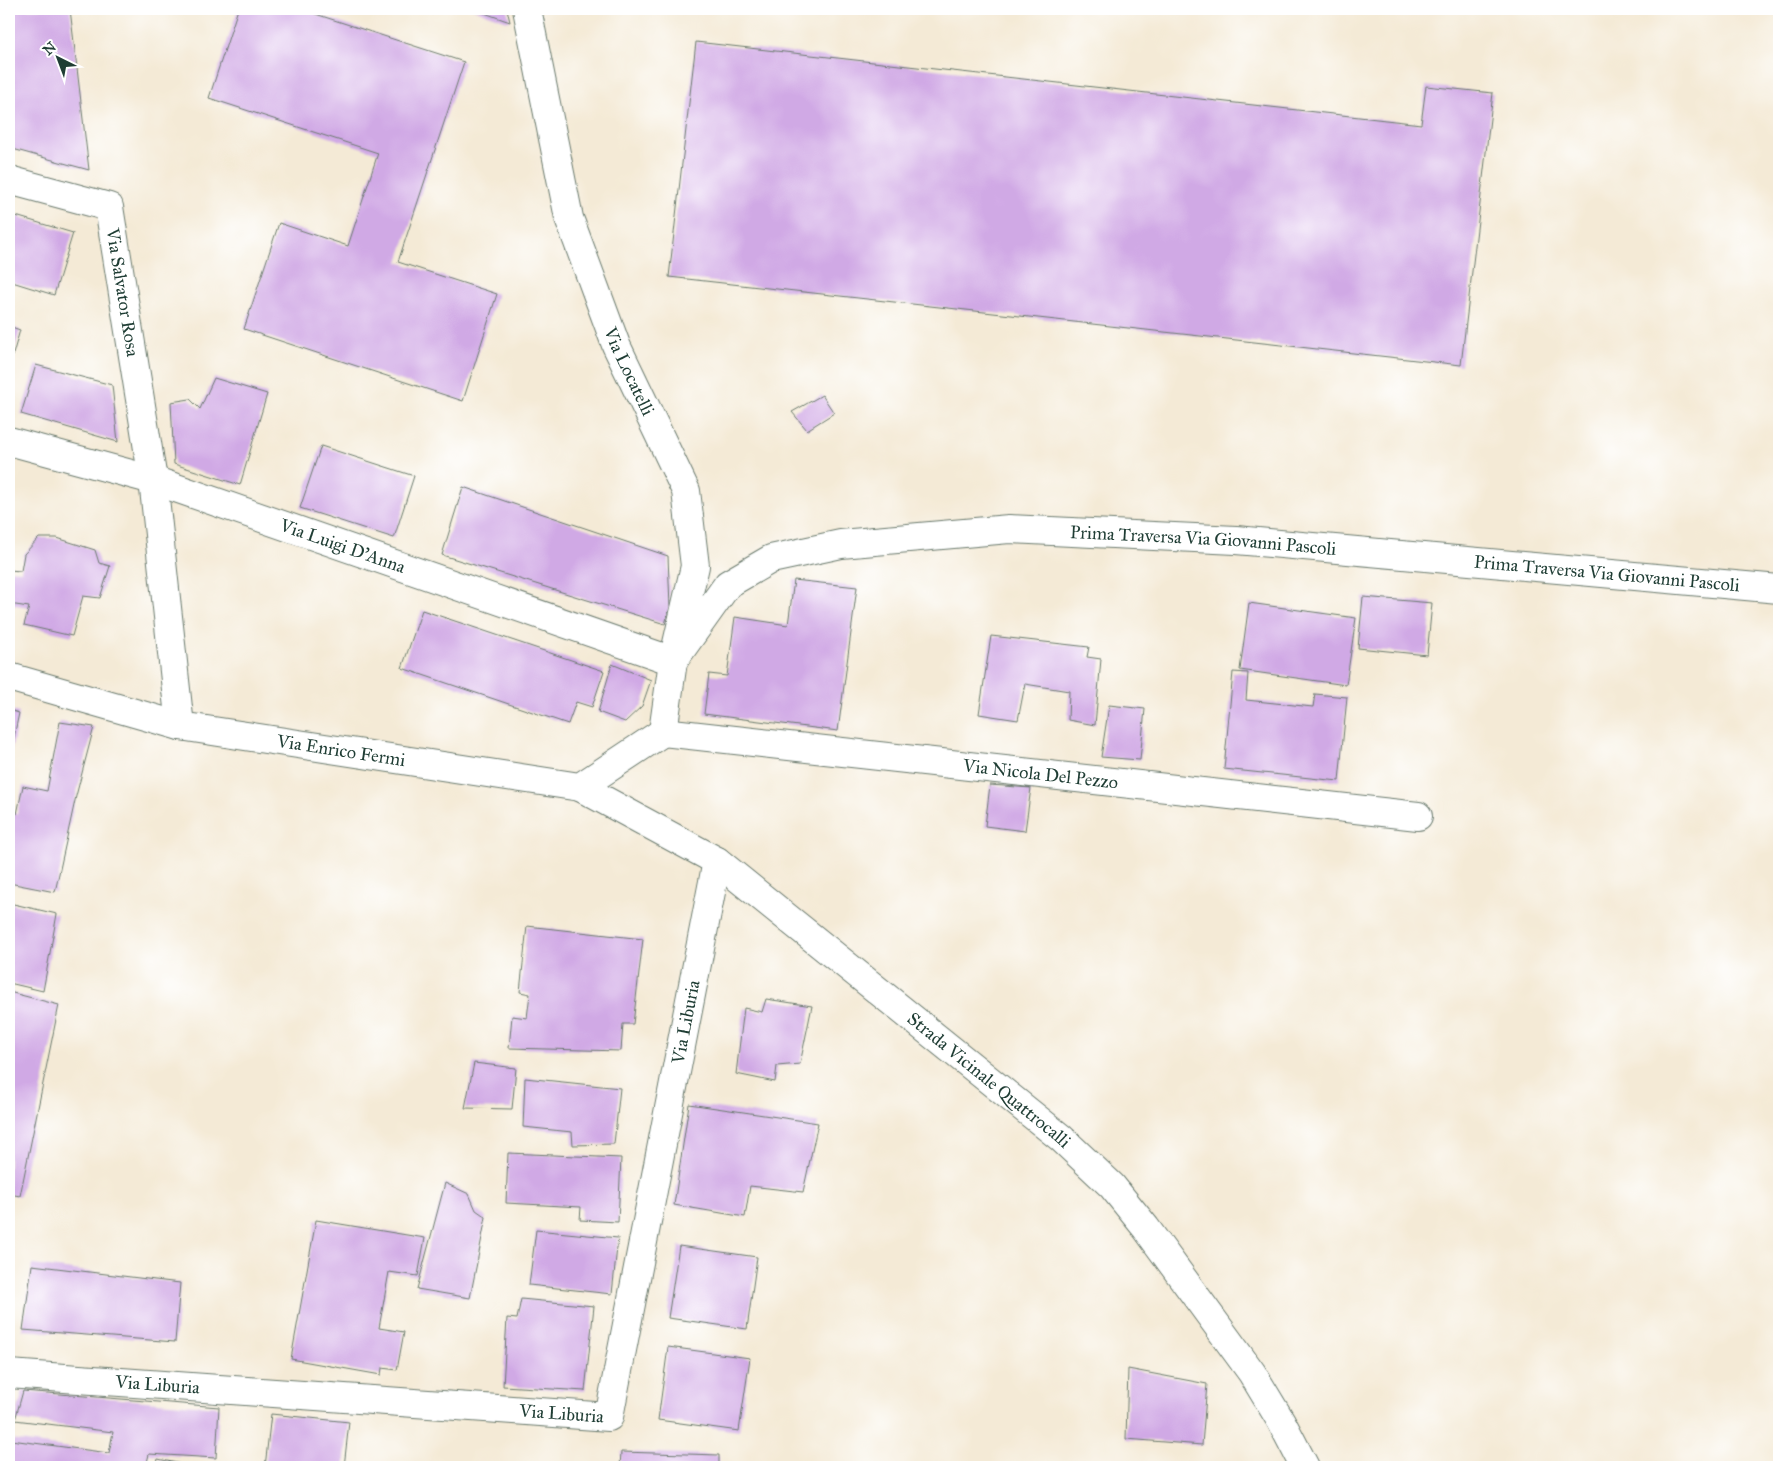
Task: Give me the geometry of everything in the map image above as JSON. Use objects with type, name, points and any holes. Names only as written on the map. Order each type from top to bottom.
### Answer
[{"type":"street","name":"Via Locatelli","points":[[527,9],[569,218],[616,346],[686,491],[695,566],[673,660],[663,732]]},
{"type":"street","name":"Via Salvator Rosa","points":[[9,180],[109,207],[153,480],[180,726]]},
{"type":"street","name":"Via Luigi D'Anna","points":[[9,441],[153,480],[673,660]]},
{"type":"street","name":"Prima Traversa Via Giovanni Pascoli","points":[[673,660],[728,584],[771,559],[842,544],[1009,529],[1236,540],[1779,589]]},
{"type":"street","name":"Via Enrico Fermi","points":[[9,676],[180,726],[580,787]]},
{"type":"street","points":[[580,787],[663,732]]},
{"type":"street","name":"Via Nicola Del Pezzo","points":[[663,732],[1418,816]]},
{"type":"street","name":"Strada Vicinale Quattrocalli","points":[[580,787],[717,861],[1061,1138],[1112,1186],[1146,1228],[1252,1373],[1305,1467]]},
{"type":"street","name":"Via Liburia","points":[[9,1374],[610,1417],[717,861]]},
{"type":"building","points":[[9,9],[70,9],[89,170],[9,148]]},
{"type":"building","points":[[238,9],[300,9],[464,62],[398,262],[497,294],[463,401],[244,329],[279,223],[348,246],[378,153],[209,98]]},
{"type":"building","points":[[473,9],[507,9],[510,22]]},
{"type":"building","points":[[696,42],[1421,124],[1426,86],[1493,93],[1461,365],[669,277]]},
{"type":"building","points":[[9,214],[73,233],[54,295],[9,281]]},
{"type":"building","points":[[9,326],[20,330],[9,368]]},
{"type":"building","points":[[36,365],[112,385],[118,442],[21,414]]},
{"type":"building","points":[[214,378],[267,394],[240,485],[174,464],[171,402],[190,399],[200,409]]},
{"type":"building","points":[[822,395],[834,413],[807,430],[792,412]]},
{"type":"building","points":[[321,446],[414,476],[394,538],[300,508]]},
{"type":"building","points":[[463,487],[668,556],[670,607],[665,624],[442,555]]},
{"type":"building","points":[[9,496],[14,506],[14,519],[9,521]]},
{"type":"building","points":[[39,538],[57,538],[95,550],[99,563],[110,566],[100,598],[83,596],[72,636],[24,625],[29,607],[9,604],[9,570],[21,571],[24,554]]},
{"type":"building","points":[[794,580],[857,587],[838,731],[704,714],[709,674],[727,676],[735,617],[788,625]]},
{"type":"building","points":[[1363,597],[1432,603],[1427,655],[1358,648]]},
{"type":"building","points":[[1249,603],[1356,618],[1346,685],[1240,670]]},
{"type":"building","points":[[422,610],[604,671],[592,707],[576,702],[568,724],[402,668]]},
{"type":"building","points":[[991,636],[1089,647],[1087,657],[1101,659],[1095,725],[1068,720],[1069,691],[1025,684],[1018,720],[979,714]]},
{"type":"building","points":[[612,664],[651,680],[642,706],[625,722],[598,712]]},
{"type":"building","points":[[1233,672],[1248,673],[1246,700],[1313,707],[1315,694],[1347,697],[1339,781],[1224,769]]},
{"type":"building","points":[[1109,705],[1145,709],[1140,760],[1101,757]]},
{"type":"building","points":[[9,710],[19,713],[10,756],[9,756]]},
{"type":"building","points":[[60,722],[94,727],[76,796],[55,892],[9,883],[9,812],[17,814],[23,786],[47,791]]},
{"type":"building","points":[[990,785],[1031,788],[1025,831],[985,826]]},
{"type":"building","points":[[9,903],[57,914],[43,991],[9,983]]},
{"type":"building","points":[[527,926],[643,939],[633,1024],[623,1024],[621,1051],[509,1048],[512,1016],[527,1018],[530,994],[520,992]]},
{"type":"building","points":[[9,992],[59,1005],[20,1196],[9,1194]]},
{"type":"building","points":[[766,999],[812,1006],[800,1064],[777,1066],[775,1082],[736,1074],[744,1008],[762,1012]]},
{"type":"building","points":[[474,1063],[516,1068],[512,1109],[465,1108]]},
{"type":"building","points":[[525,1078],[620,1088],[614,1144],[573,1145],[572,1132],[523,1127]]},
{"type":"building","points":[[689,1104],[818,1123],[803,1192],[750,1186],[745,1217],[674,1205]]},
{"type":"building","points":[[508,1153],[621,1158],[618,1222],[580,1220],[581,1207],[506,1203]]},
{"type":"building","points":[[445,1183],[469,1194],[476,1210],[486,1217],[470,1298],[417,1289]]},
{"type":"building","points":[[316,1220],[425,1238],[418,1276],[389,1272],[379,1328],[404,1332],[397,1370],[382,1368],[381,1375],[291,1359]]},
{"type":"building","points":[[536,1230],[618,1238],[612,1294],[529,1285]]},
{"type":"building","points":[[679,1246],[757,1257],[747,1329],[668,1318]]},
{"type":"building","points":[[32,1265],[180,1283],[175,1342],[23,1330]]},
{"type":"building","points":[[521,1299],[594,1306],[585,1391],[503,1386],[507,1318],[517,1319]]},
{"type":"building","points":[[668,1347],[750,1358],[739,1431],[658,1420]]},
{"type":"building","points":[[1128,1369],[1207,1384],[1202,1445],[1126,1439]]},
{"type":"building","points":[[23,1391],[219,1407],[216,1458],[149,1454],[146,1467],[23,1467],[9,1465],[11,1440],[109,1453],[113,1432],[15,1420]]},
{"type":"building","points":[[271,1414],[349,1422],[344,1467],[265,1467]]},
{"type":"building","points":[[621,1452],[719,1455],[719,1467],[620,1467]]},
{"type":"building","points":[[158,1459],[191,1466],[156,1467]]}]
